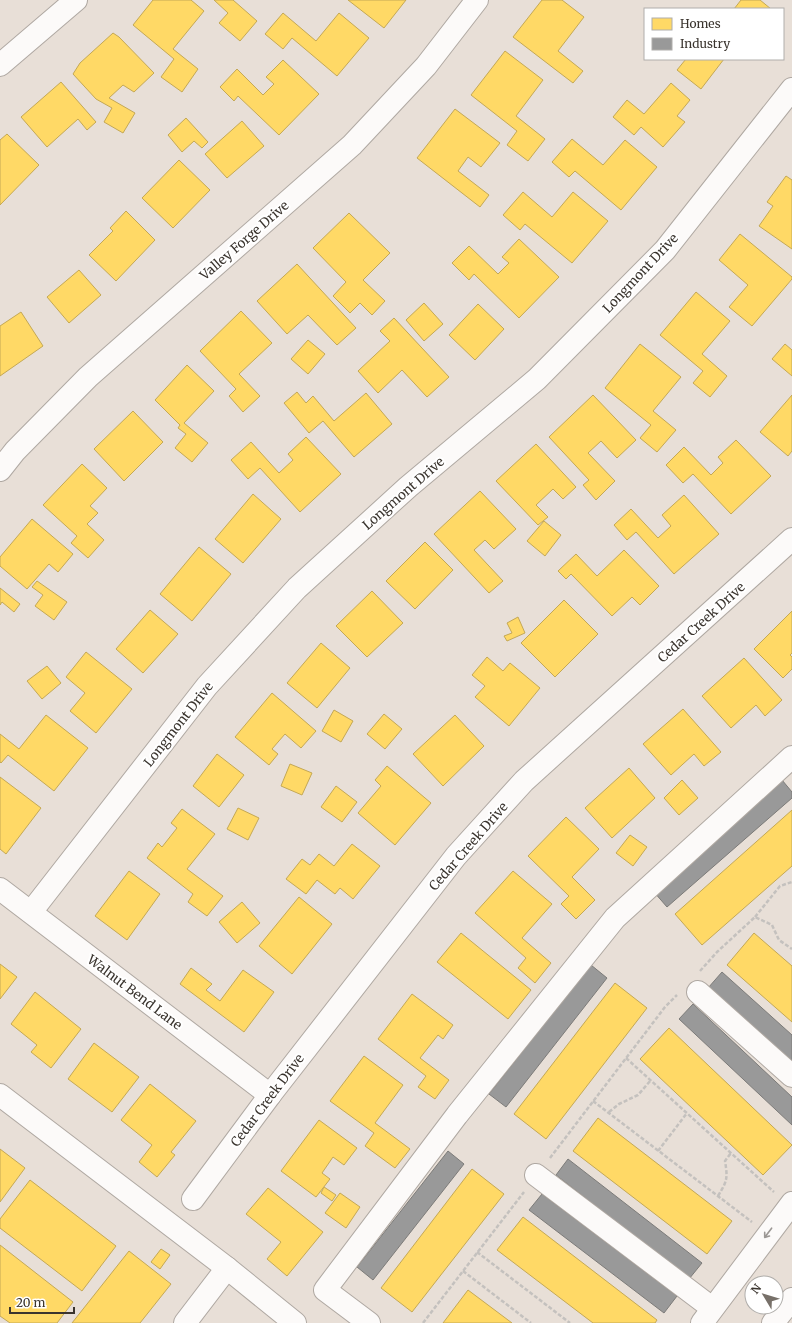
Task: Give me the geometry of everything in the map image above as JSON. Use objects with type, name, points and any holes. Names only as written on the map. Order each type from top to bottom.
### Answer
[{"type":"street","points":[[0,65],[76,0]]},
{"type":"street","name":"Valley Forge Drive","points":[[0,470],[15,451],[88,377],[352,145],[426,66],[477,0]]},
{"type":"street","name":"Longmont Drive","points":[[31,912],[207,686],[296,588],[408,488],[538,379],[665,250],[792,89]]},
{"type":"street","name":"Cedar Creek Drive","points":[[193,1199],[270,1096],[456,856],[524,781],[792,539]]},
{"type":"street","points":[[369,1323],[325,1290],[457,1115],[615,918],[792,758]]},
{"type":"street","name":"Walnut Bend Lane","points":[[0,889],[270,1096]]},
{"type":"street","points":[[691,986],[792,1076]]},
{"type":"street","points":[[0,1095],[227,1268],[295,1323]]},
{"type":"street","points":[[536,1175],[707,1316],[791,1204]]},
{"type":"street","points":[[185,1323],[227,1268]]},
{"type":"street","points":[[773,1323],[792,1299]]},
{"type":"path","points":[[423,1323],[665,1008],[691,986],[717,952],[755,917],[780,886],[792,882]]},
{"type":"path","points":[[755,917],[772,925],[779,940],[792,949]]},
{"type":"path","points":[[626,1058],[791,1204]]},
{"type":"path","points":[[609,1112],[619,1104],[638,1095],[651,1080]]},
{"type":"path","points":[[593,1101],[767,1234]]},
{"type":"path","points":[[658,1151],[687,1113]]},
{"type":"path","points":[[718,1196],[725,1184],[727,1175],[725,1161],[731,1152]]},
{"type":"path","points":[[477,1252],[570,1323]]},
{"type":"path","points":[[463,1271],[531,1323]]},
{"type":"building: Homes","points":[[153,0],[191,0],[204,11],[173,49],[198,69],[182,92],[161,77],[174,59],[133,25]]},
{"type":"building: Homes","points":[[214,0],[233,0],[257,21],[240,41],[219,23],[228,13]]},
{"type":"building: Homes","points":[[348,0],[406,0],[384,28]]},
{"type":"building: Homes","points":[[542,0],[562,0],[584,17],[558,51],[583,71],[573,83],[513,37]]},
{"type":"building: Homes","points":[[741,0],[760,0],[770,8],[735,8]]},
{"type":"building: Homes","points":[[283,13],[316,41],[339,13],[369,38],[337,76],[292,38],[283,49],[265,34]]},
{"type":"building: Homes","points":[[113,33],[119,37],[154,73],[134,92],[123,85],[109,98],[135,113],[123,133],[104,122],[112,108],[96,99],[73,74],[80,63]]},
{"type":"building: Homes","points":[[505,51],[543,80],[516,116],[545,139],[528,161],[507,145],[517,131],[471,95]]},
{"type":"building: Homes","points":[[283,60],[319,94],[279,135],[238,96],[234,101],[220,87],[237,69],[263,95],[274,84],[266,77]]},
{"type":"building: Homes","points":[[685,60],[723,60],[701,89],[677,70]]},
{"type":"building: Homes","points":[[61,82],[96,122],[87,130],[78,119],[47,147],[21,117]]},
{"type":"building: Homes","points":[[671,83],[690,100],[677,116],[685,122],[663,147],[641,127],[634,135],[613,117],[627,100],[644,114]]},
{"type":"building: Homes","points":[[455,109],[500,143],[481,167],[468,157],[458,171],[489,195],[480,207],[417,158]]},
{"type":"building: Homes","points":[[186,118],[208,142],[202,148],[194,141],[182,152],[168,135]]},
{"type":"building: Homes","points":[[242,121],[264,146],[227,178],[205,154]]},
{"type":"building: Homes","points":[[7,134],[39,165],[0,205],[0,140]]},
{"type":"building: Homes","points":[[572,139],[603,165],[625,140],[657,167],[621,210],[575,171],[569,177],[552,162]]},
{"type":"building: Homes","points":[[179,160],[210,190],[173,228],[142,198]]},
{"type":"building: Homes","points":[[786,176],[792,180],[792,249],[759,226],[773,206],[767,202]]},
{"type":"building: Homes","points":[[523,192],[552,217],[573,192],[608,221],[572,263],[525,224],[520,230],[503,215]]},
{"type":"building: Homes","points":[[126,211],[155,240],[116,281],[89,255],[113,231],[110,228]]},
{"type":"building: Homes","points":[[349,213],[390,253],[363,280],[385,301],[372,315],[360,303],[350,313],[333,296],[346,282],[313,248]]},
{"type":"building: Homes","points":[[740,234],[792,277],[792,279],[752,326],[729,307],[748,285],[719,260]]},
{"type":"building: Homes","points":[[519,239],[559,277],[519,318],[474,274],[469,280],[452,263],[469,246],[498,274],[509,263],[502,257]]},
{"type":"building: Homes","points":[[297,264],[356,328],[337,345],[308,315],[287,334],[257,301]]},
{"type":"building: Homes","points":[[79,270],[101,295],[69,323],[47,297]]},
{"type":"building: Homes","points":[[696,292],[730,321],[702,354],[727,376],[710,397],[693,383],[703,371],[660,335]]},
{"type":"building: Homes","points":[[424,303],[443,324],[424,341],[406,320]]},
{"type":"building: Homes","points":[[478,304],[504,329],[475,360],[449,335]]},
{"type":"building: Homes","points":[[241,311],[272,343],[239,374],[260,396],[243,412],[229,396],[236,389],[200,351]]},
{"type":"building: Homes","points":[[21,312],[43,346],[0,376],[0,326]]},
{"type":"building: Homes","points":[[394,318],[449,377],[427,397],[402,370],[378,393],[358,371],[390,341],[380,331]]},
{"type":"building: Homes","points":[[308,340],[325,354],[308,374],[291,359]]},
{"type":"building: Homes","points":[[640,344],[681,377],[653,411],[676,430],[657,452],[640,438],[651,425],[605,388]]},
{"type":"building: Homes","points":[[785,344],[792,350],[792,376],[772,359]]},
{"type":"building: Homes","points":[[187,365],[214,391],[184,423],[208,443],[192,462],[175,448],[186,434],[178,428],[180,425],[155,400]]},
{"type":"building: Homes","points":[[297,392],[306,403],[313,396],[334,421],[366,393],[392,424],[354,457],[323,421],[309,433],[284,403]]},
{"type":"building: Homes","points":[[593,395],[636,440],[617,458],[601,441],[588,453],[615,481],[596,500],[583,485],[589,480],[549,437]]},
{"type":"building: Homes","points":[[792,395],[792,451],[788,456],[760,432]]},
{"type":"building: Homes","points":[[133,411],[163,442],[124,481],[94,449]]},
{"type":"building: Homes","points":[[306,437],[341,474],[300,512],[260,468],[248,479],[231,460],[251,442],[279,473],[293,460],[288,454]]},
{"type":"building: Homes","points":[[736,440],[771,476],[731,514],[693,474],[683,483],[666,465],[684,447],[711,475],[723,463],[718,457]]},
{"type":"building: Homes","points":[[536,444],[576,487],[563,499],[553,489],[536,505],[548,517],[538,525],[496,481]]},
{"type":"building: Homes","points":[[82,464],[107,488],[90,506],[98,513],[87,524],[104,540],[88,558],[71,543],[77,536],[43,505]]},
{"type":"building: Homes","points":[[480,491],[516,529],[494,549],[485,540],[474,550],[503,581],[489,593],[434,534]]},
{"type":"building: Homes","points":[[253,494],[281,519],[243,563],[215,539]]},
{"type":"building: Homes","points":[[684,495],[719,534],[674,574],[636,532],[627,540],[614,525],[631,509],[658,538],[671,526],[662,515]]},
{"type":"building: Homes","points":[[32,519],[73,554],[58,572],[49,564],[27,589],[0,566],[0,557]]},
{"type":"building: Homes","points":[[544,521],[561,535],[545,556],[527,541]]},
{"type":"building: Homes","points":[[425,542],[453,570],[415,609],[386,581]]},
{"type":"building: Homes","points":[[199,547],[231,574],[192,621],[160,594]]},
{"type":"building: Homes","points":[[624,550],[659,586],[640,605],[632,597],[612,616],[571,574],[566,579],[558,571],[576,554],[597,576]]},
{"type":"building: Homes","points":[[37,581],[67,602],[54,620],[35,606],[43,595],[32,587]]},
{"type":"building: Homes","points":[[0,588],[20,604],[14,612],[2,602],[0,605]]},
{"type":"building: Homes","points":[[372,591],[403,623],[367,657],[336,626]]},
{"type":"building: Homes","points":[[564,600],[598,634],[555,677],[521,643]]},
{"type":"building: Homes","points":[[150,610],[178,634],[143,673],[116,649]]},
{"type":"building: Homes","points":[[792,611],[792,653],[790,655],[792,657],[792,669],[783,678],[754,649]]},
{"type":"building: Homes","points":[[518,617],[525,633],[507,641],[504,636],[512,633],[507,623]]},
{"type":"building: Homes","points":[[321,643],[350,668],[317,708],[287,683]]},
{"type":"building: Homes","points":[[86,652],[132,689],[96,733],[70,711],[85,693],[66,677]]},
{"type":"building: Homes","points":[[487,657],[503,671],[510,663],[540,688],[509,726],[475,697],[485,686],[472,675]]},
{"type":"building: Homes","points":[[744,658],[782,700],[765,716],[756,705],[731,728],[702,696]]},
{"type":"building: Homes","points":[[47,666],[61,683],[42,699],[27,681]]},
{"type":"building: Homes","points":[[272,693],[316,731],[301,748],[285,734],[272,749],[278,754],[269,765],[235,737]]},
{"type":"building: Homes","points":[[683,709],[721,752],[704,766],[694,754],[671,775],[643,744]]},
{"type":"building: Homes","points":[[334,710],[353,721],[341,742],[322,731]]},
{"type":"building: Homes","points":[[384,714],[402,729],[385,749],[367,734]]},
{"type":"building: Homes","points":[[46,715],[88,748],[54,791],[8,755],[1,763],[0,762],[0,734],[19,749]]},
{"type":"building: Homes","points":[[455,715],[484,746],[443,786],[413,754]]},
{"type":"building: Homes","points":[[217,754],[244,775],[219,807],[193,786]]},
{"type":"building: Homes","points":[[290,764],[312,773],[302,795],[281,786]]},
{"type":"building: Homes","points":[[387,766],[431,803],[395,845],[358,813],[381,786],[375,780]]},
{"type":"building: Homes","points":[[629,768],[655,798],[612,838],[585,808]]},
{"type":"building: Homes","points":[[0,777],[41,808],[6,854],[0,849]]},
{"type":"building: Homes","points":[[682,780],[698,798],[679,815],[664,798]]},
{"type":"building: Homes","points":[[336,786],[357,802],[342,822],[321,807]]},
{"type":"building: Homes","points":[[238,808],[259,818],[248,840],[227,829]]},
{"type":"building: Homes","points":[[182,809],[215,834],[187,869],[223,896],[207,916],[188,902],[193,894],[147,858],[158,843],[162,847],[177,828],[171,823]]},
{"type":"building: Homes","points":[[792,810],[792,866],[702,945],[675,914]]},
{"type":"building: Homes","points":[[566,817],[599,849],[572,877],[595,900],[576,919],[561,904],[569,896],[528,856]]},
{"type":"building: Homes","points":[[630,835],[647,847],[633,866],[616,853]]},
{"type":"building: Homes","points":[[352,844],[380,866],[353,899],[340,888],[335,894],[317,880],[306,894],[286,879],[302,859],[310,865],[319,854],[334,866]]},
{"type":"building: Homes","points":[[129,871],[160,894],[127,940],[95,916]]},
{"type":"building: Homes","points":[[513,871],[552,904],[522,938],[551,963],[535,983],[518,968],[526,958],[475,913]]},
{"type":"building: Homes","points":[[299,897],[332,924],[292,974],[259,946]]},
{"type":"building: Homes","points":[[242,902],[260,923],[237,943],[219,922]]},
{"type":"building: Homes","points":[[461,933],[531,990],[508,1019],[437,962]]},
{"type":"building: Homes","points":[[754,933],[792,966],[792,1022],[727,965]]},
{"type":"building: Homes","points":[[0,964],[17,977],[0,999]]},
{"type":"building: Homes","points":[[191,968],[212,984],[206,990],[220,1001],[243,970],[274,992],[244,1032],[180,984]]},
{"type":"building: Homes","points":[[615,983],[647,1008],[546,1139],[514,1114]]},
{"type":"building: Homes","points":[[35,992],[81,1029],[51,1068],[31,1052],[37,1045],[11,1024]]},
{"type":"building: Homes","points":[[412,994],[453,1025],[443,1039],[438,1035],[420,1058],[449,1080],[435,1099],[418,1087],[426,1076],[378,1039]]},
{"type":"building: Homes","points":[[669,1028],[792,1145],[763,1175],[640,1059]]},
{"type":"building: Homes","points":[[94,1043],[139,1077],[112,1112],[68,1079]]},
{"type":"building: Homes","points":[[364,1056],[403,1085],[375,1123],[410,1149],[395,1168],[365,1146],[374,1133],[330,1101]]},
{"type":"building: Homes","points":[[150,1084],[196,1121],[171,1152],[175,1155],[157,1177],[139,1162],[152,1145],[121,1120]]},
{"type":"building: Homes","points":[[598,1118],[732,1221],[707,1254],[573,1151]]},
{"type":"building: Homes","points":[[319,1120],[357,1148],[344,1165],[333,1157],[322,1173],[330,1179],[316,1197],[281,1171]]},
{"type":"building: Homes","points":[[0,1149],[25,1168],[0,1202]]},
{"type":"building: Homes","points":[[472,1169],[504,1194],[412,1312],[381,1288]]},
{"type":"building: Homes","points":[[30,1180],[116,1246],[82,1291],[0,1228],[0,1219]]},
{"type":"building: Homes","points":[[324,1187],[336,1195],[332,1201],[321,1193]]},
{"type":"building: Homes","points":[[268,1188],[323,1232],[287,1276],[267,1259],[281,1242],[246,1214]]},
{"type":"building: Homes","points":[[340,1193],[360,1207],[346,1228],[325,1213]]},
{"type":"building: Homes","points":[[523,1217],[657,1320],[655,1323],[593,1323],[497,1250]]},
{"type":"building: Homes","points":[[0,1245],[73,1302],[57,1323],[10,1323],[0,1316]]},
{"type":"building: Homes","points":[[161,1249],[170,1255],[160,1269],[151,1262]]},
{"type":"building: Homes","points":[[129,1251],[171,1284],[140,1323],[72,1323]]},
{"type":"building: Homes","points":[[468,1290],[512,1323],[443,1323]]},
{"type":"building: Industry","points":[[782,780],[792,792],[792,798],[667,907],[654,892]]},
{"type":"building: Industry","points":[[591,965],[607,978],[506,1107],[489,1094]]},
{"type":"building: Industry","points":[[722,972],[792,1035],[792,1062],[708,988]]},
{"type":"building: Industry","points":[[693,1004],[792,1097],[792,1125],[679,1019]]},
{"type":"building: Industry","points":[[448,1151],[464,1164],[373,1280],[357,1267]]},
{"type":"building: Industry","points":[[568,1159],[702,1263],[689,1279],[556,1175]]},
{"type":"building: Industry","points":[[542,1194],[677,1296],[664,1313],[529,1210]]}]
